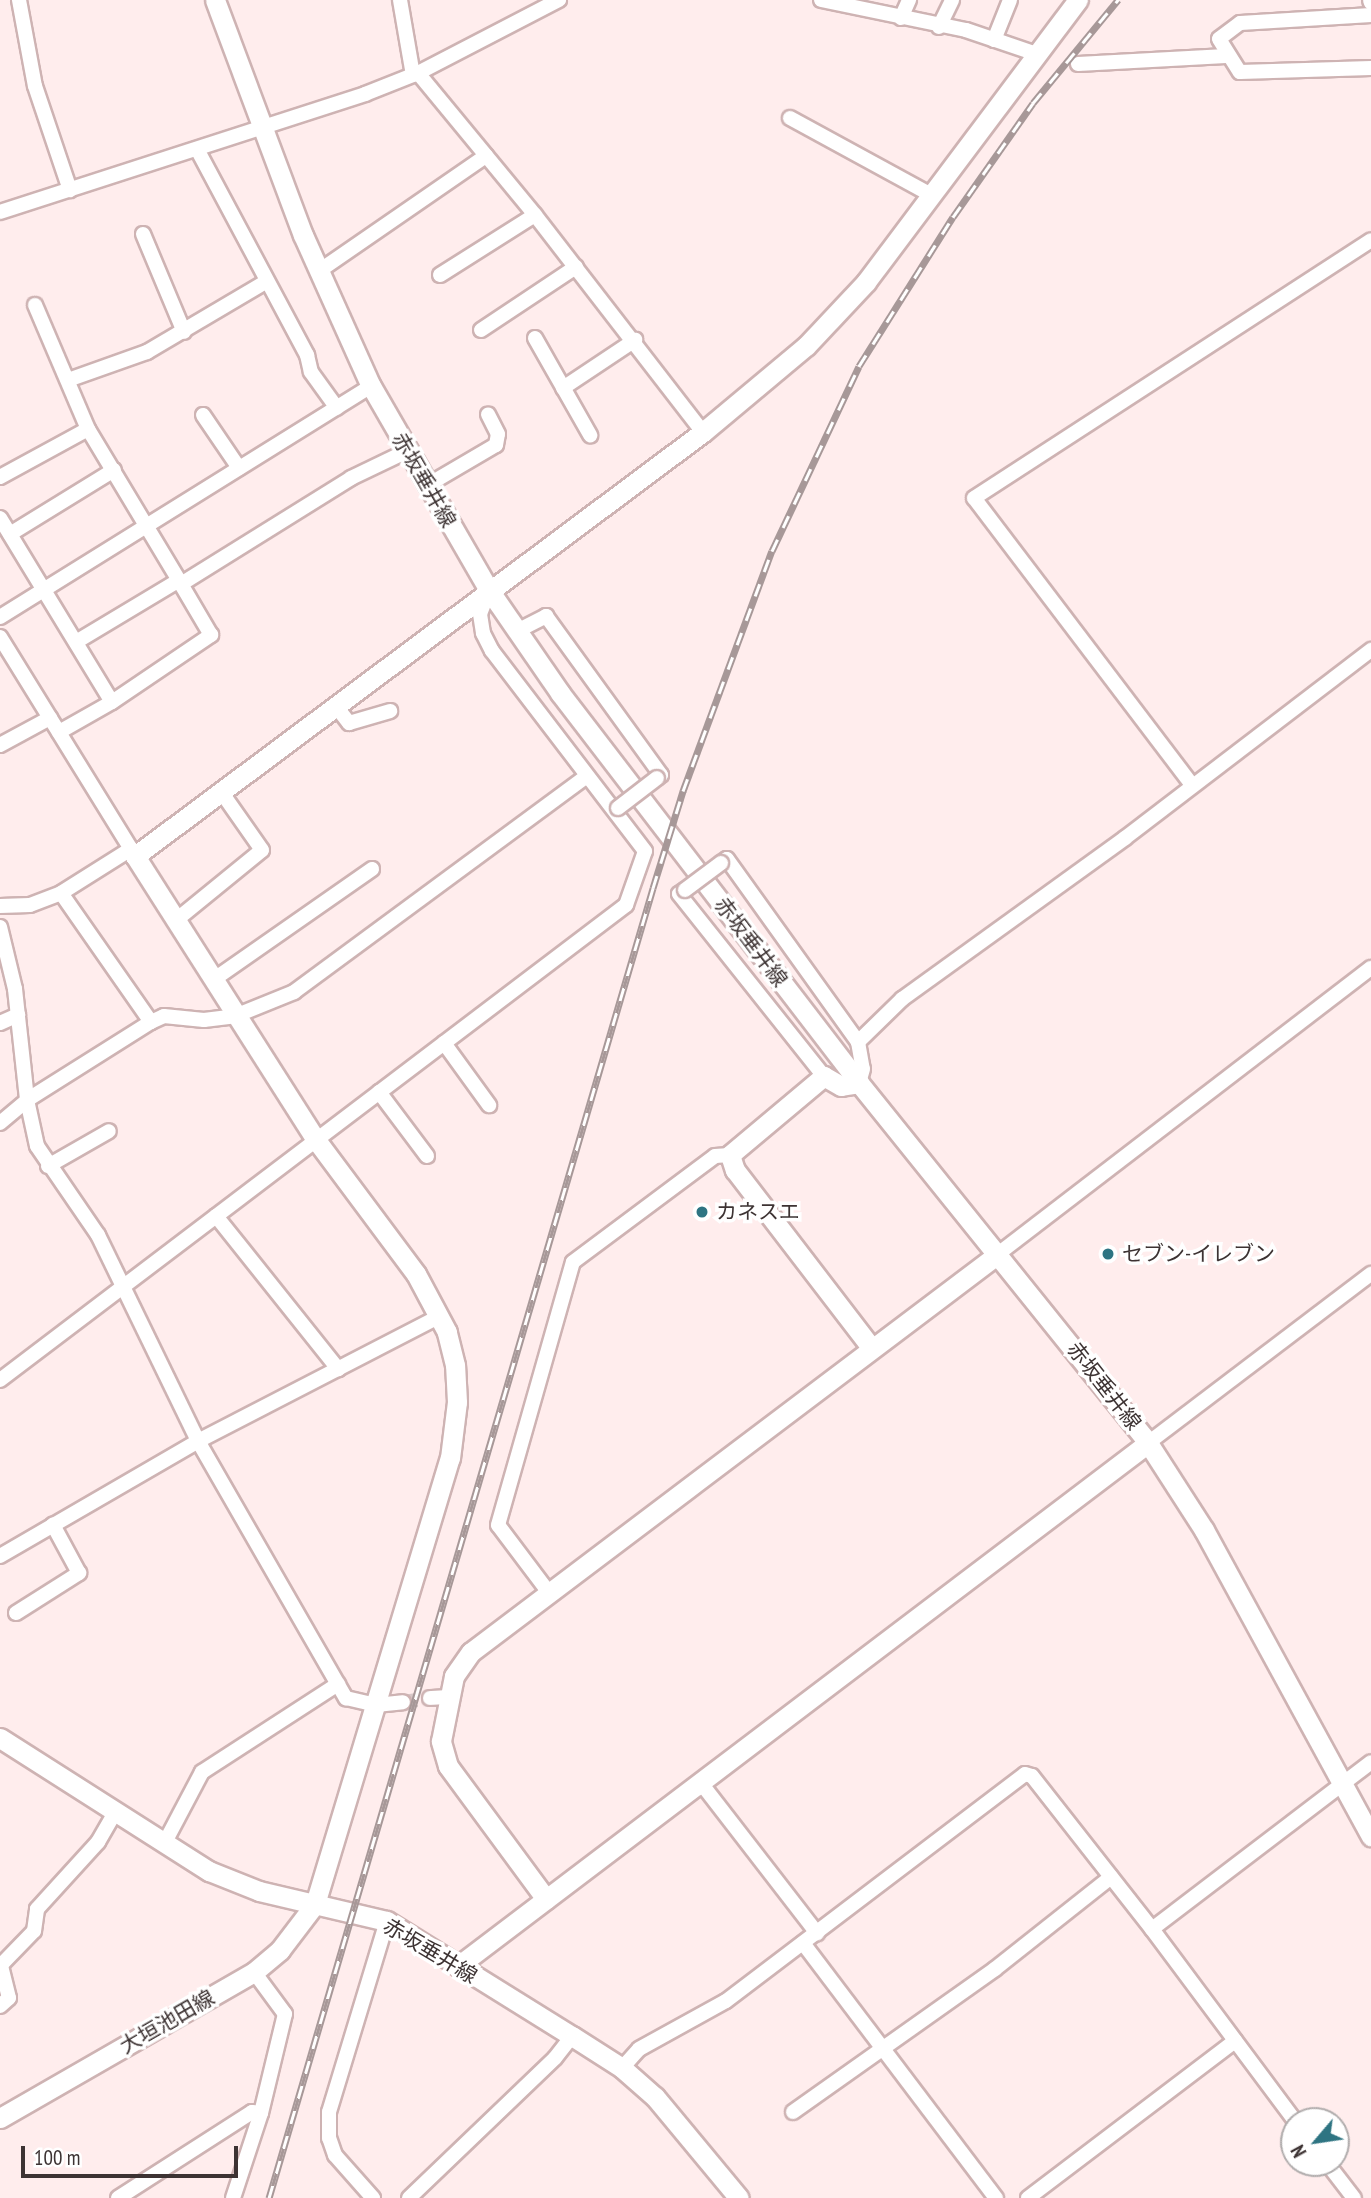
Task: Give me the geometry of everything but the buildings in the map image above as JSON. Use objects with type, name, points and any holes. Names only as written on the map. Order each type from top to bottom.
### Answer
[{"type":"street","points":[[19,0],[35,86],[70,190]]},
{"type":"street","name":"赤坂垂井線","points":[[215,0],[319,271],[371,386],[426,486],[489,590],[517,631],[859,1083],[1148,1443],[1204,1530],[1371,1836]]},
{"type":"street","points":[[400,0],[415,74],[536,215],[635,340],[703,432]]},
{"type":"street","points":[[0,212],[263,128],[415,74],[559,0]]},
{"type":"street","points":[[821,0],[848,3],[994,40],[1037,54]]},
{"type":"street","points":[[901,18],[909,0]]},
{"type":"street","points":[[939,27],[952,0]]},
{"type":"street","points":[[994,40],[1010,0]]},
{"type":"street","points":[[0,906],[30,905],[61,893],[133,852],[703,432],[806,346],[866,282],[1078,0]]},
{"type":"street","points":[[1371,15],[1240,23],[1219,39],[1226,57],[1240,72],[1371,68]]},
{"type":"street","points":[[1078,64],[1226,57]]},
{"type":"street","points":[[790,118],[931,195]]},
{"type":"street","points":[[197,149],[312,372],[337,408]]},
{"type":"street","points":[[319,271],[486,156]]},
{"type":"street","points":[[440,275],[536,215]]},
{"type":"street","points":[[144,234],[184,332]]},
{"type":"street","points":[[1192,785],[974,498],[1371,240]]},
{"type":"street","points":[[481,330],[576,267]]},
{"type":"street","points":[[68,380],[147,352],[267,281]]},
{"type":"street","points":[[35,304],[88,429],[211,635],[112,702],[59,732]]},
{"type":"street","points":[[535,338],[590,436]]},
{"type":"street","points":[[563,388],[635,340]]},
{"type":"street","points":[[0,617],[371,386]]},
{"type":"street","points":[[426,486],[496,445],[498,434],[488,414]]},
{"type":"street","points":[[203,415],[239,468]]},
{"type":"street","points":[[0,477],[88,429]]},
{"type":"street","points":[[76,642],[351,478],[407,451]]},
{"type":"street","points":[[10,534],[114,470]]},
{"type":"street","points":[[0,518],[112,702]]},
{"type":"street","points":[[0,1380],[626,905],[645,851],[615,810],[586,777],[482,634],[480,614],[489,590]]},
{"type":"street","points":[[517,631],[546,616],[661,775],[615,810]]},
{"type":"street","points":[[0,637],[235,1016],[316,1140],[416,1275],[440,1316],[455,1365],[457,1402],[450,1458],[315,1904]]},
{"type":"street","points":[[858,1042],[902,999],[1371,650]]},
{"type":"street","points":[[335,705],[349,723],[390,711]]},
{"type":"street","points":[[0,745],[50,718]]},
{"type":"street","points":[[0,1123],[26,1100],[164,1016],[204,1020],[235,1016],[294,992],[586,777]]},
{"type":"street","points":[[174,921],[262,850],[220,790]]},
{"type":"street","points":[[727,859],[858,1042],[863,1069],[859,1083],[841,1086],[824,1076],[679,894],[727,859]]},
{"type":"street","points":[[213,981],[372,869]]},
{"type":"street","points":[[61,893],[151,1022]]},
{"type":"street","points":[[0,927],[18,1015],[26,1100],[37,1146],[48,1166],[98,1235],[198,1441],[346,1698],[376,1705],[403,1702]]},
{"type":"street","points":[[546,1899],[448,1766],[441,1741],[454,1676],[471,1652],[1371,968]]},
{"type":"street","points":[[0,1023],[18,1015]]},
{"type":"street","points":[[444,1043],[489,1105]]},
{"type":"street","points":[[550,1594],[499,1525],[573,1262],[715,1156],[730,1154],[824,1076]]},
{"type":"street","points":[[379,1092],[426,1156]]},
{"type":"street","points":[[48,1166],[109,1131]]},
{"type":"street","points":[[730,1154],[735,1170],[871,1347]]},
{"type":"street","points":[[216,1216],[338,1368]]},
{"type":"street","points":[[458,1966],[1371,1274]]},
{"type":"street","points":[[0,1556],[198,1441],[440,1316]]},
{"type":"street","points":[[16,1613],[79,1573],[53,1525]]},
{"type":"street","points":[[164,1844],[202,1772],[338,1684]]},
{"type":"street","points":[[430,1699],[450,1697]]},
{"type":"street","name":"赤坂垂井線","points":[[0,1738],[114,1814],[227,1880],[387,1921],[572,2036],[622,2068],[655,2097],[733,2196]]},
{"type":"street","points":[[1152,1929],[1371,1762]]},
{"type":"street","points":[[622,2068],[639,2049],[690,2025],[817,1933],[1025,1774],[1031,1776],[1152,1929],[1284,2107]]},
{"type":"street","points":[[701,1783],[817,1933]]},
{"type":"street","points":[[0,2006],[9,1998],[1,1965],[34,1931],[37,1909],[98,1842],[114,1814]]},
{"type":"street","points":[[793,2112],[885,2050],[1111,1877]]},
{"type":"street","name":"大垣池田線","points":[[0,2118],[254,1972],[280,1950],[315,1904]]},
{"type":"street","points":[[373,2198],[335,2155],[329,2138],[329,2112],[387,1921]]},
{"type":"street","points":[[803,1943],[996,2198]]},
{"type":"street","points":[[233,2198],[261,2113],[285,2014],[254,1972]]},
{"type":"street","points":[[409,2198],[555,2058],[572,2036]]},
{"type":"street","points":[[1028,2198],[1235,2041]]},
{"type":"street","points":[[118,2198],[252,2112],[261,2113]]},
{"type":"street","points":[[1338,2177],[1354,2198]]},
{"type":"tunnel","points":[[403,1702],[430,1698]]},
{"type":"railway","points":[[269,2198],[653,888],[683,791],[772,551],[859,366],[953,217],[1033,103],[1118,0]]},
{"type":"place","name":"カネスエ","points":[[702,1212]]},
{"type":"place","name":"セブン-イレブン","points":[[1108,1254]]}]
